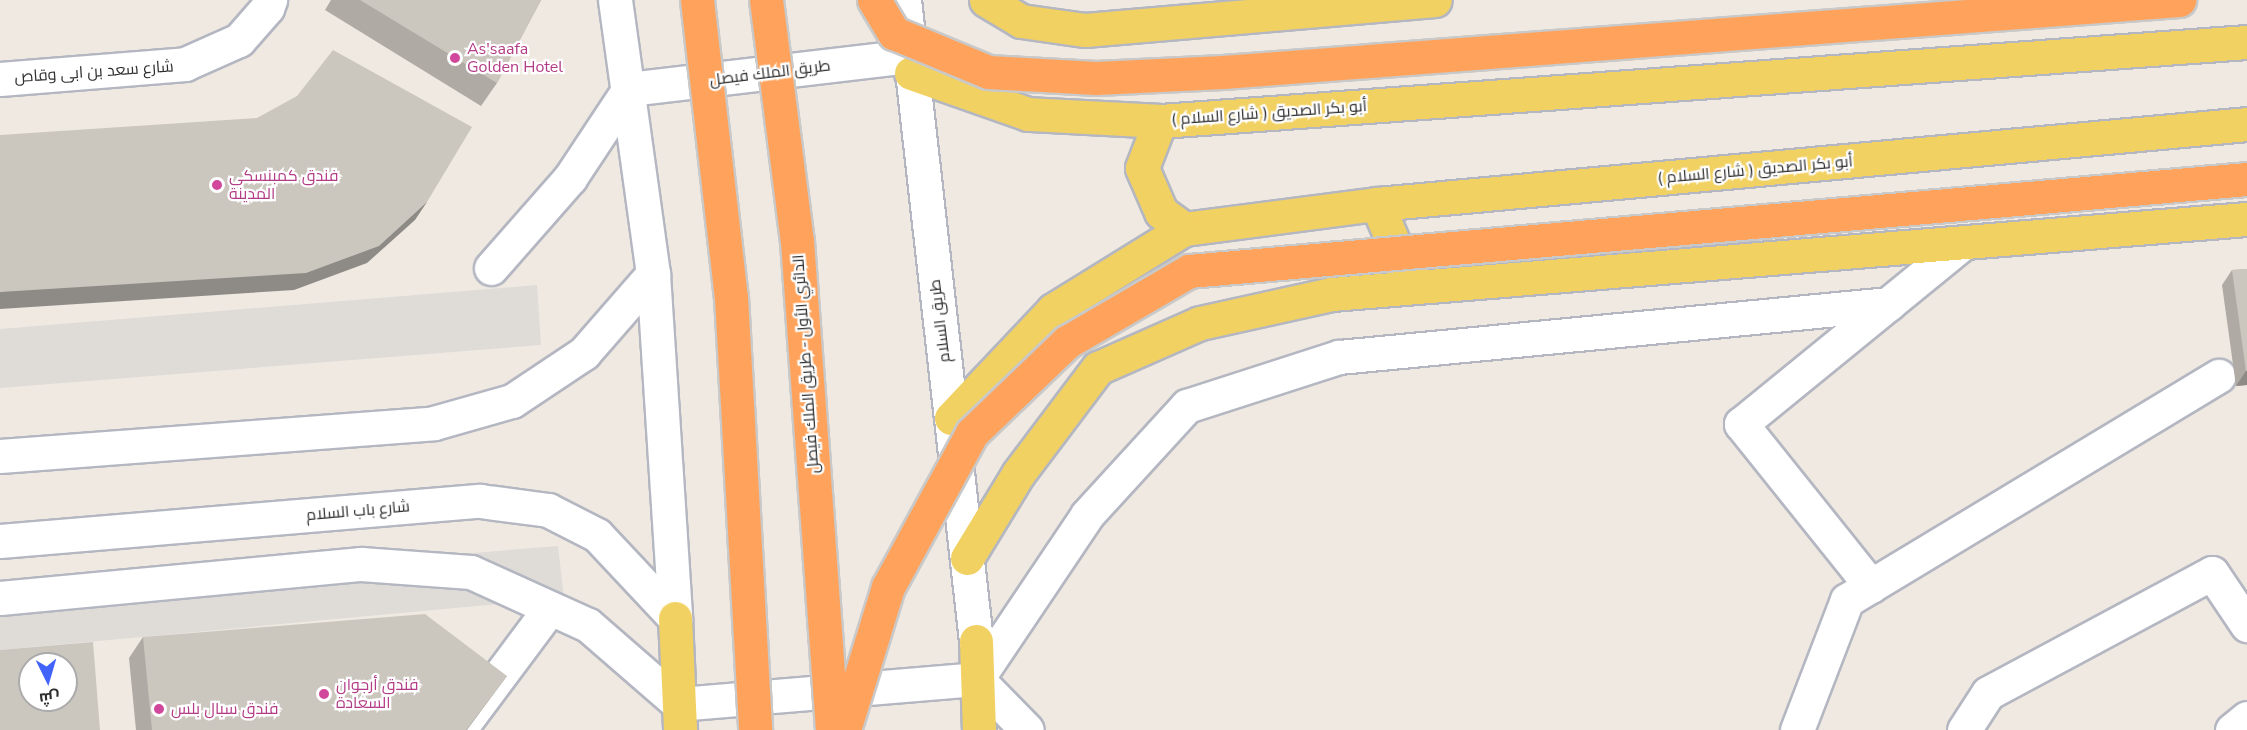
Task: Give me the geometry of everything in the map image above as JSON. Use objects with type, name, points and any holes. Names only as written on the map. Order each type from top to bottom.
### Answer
[{"type":"highway","points":[[697,0],[731,297],[755,730]]},
{"type":"highway","name":"الدائري الأول - طريق الملك فيصل","points":[[766,0],[797,241],[832,730]]},
{"type":"highway","points":[[874,0],[894,33],[988,72],[1096,78],[1223,72],[2178,0]]},
{"type":"highway","points":[[844,730],[888,587],[972,433],[1067,342],[1189,271],[2247,179]]},
{"type":"main road","points":[[986,0],[1021,21],[1085,30],[1435,0]]},
{"type":"main road","name":"( شارع السلام ) أبو بكر الصديق","points":[[2247,42],[1160,121],[1142,168],[1161,212],[1184,229],[1377,204],[2247,124]]},
{"type":"main road","points":[[911,65],[1028,114],[1160,121]]},
{"type":"main road","points":[[1377,204],[1412,287]]},
{"type":"main road","points":[[967,558],[1018,474],[1098,368],[1200,323],[1332,294],[2247,219]]},
{"type":"main road","points":[[951,418],[1053,310],[1184,229]]},
{"type":"main road","points":[[675,618],[679,717]]},
{"type":"main road","points":[[976,641],[979,730]]},
{"type":"street","name":"شارع سعد بن ابى وقاص","points":[[0,79],[185,64],[239,40],[267,8],[270,0]]},
{"type":"street","points":[[615,0],[653,274],[675,618]]},
{"type":"street","name":"طريق السلام","points":[[904,0],[976,641]]},
{"type":"street","name":"طريق الملك فيصل","points":[[629,89],[911,65]]},
{"type":"street","points":[[491,268],[570,178],[629,89]]},
{"type":"street","points":[[1871,586],[1741,424],[1964,242]]},
{"type":"street","points":[[0,456],[434,423],[512,401],[584,353],[653,274]]},
{"type":"street","points":[[0,598],[361,564],[471,572],[588,625],[679,717],[977,679],[1087,515],[1187,406],[1339,357],[1887,304]]},
{"type":"street","points":[[1797,730],[1847,600],[2219,376]]},
{"type":"street","name":"شارع باب السلام","points":[[0,541],[480,501],[548,510],[597,535],[675,618]]},
{"type":"street","points":[[1964,730],[1988,693],[2212,573],[2247,626]]},
{"type":"street","points":[[459,730],[549,608]]},
{"type":"street","points":[[977,679],[1027,730]]},
{"type":"street","points":[[2232,730],[2247,718]]},
{"type":"shaded area","points":[[537,285],[541,345],[0,388],[0,329]]},
{"type":"shaded area","points":[[558,546],[564,598],[0,650],[0,592]]},
{"type":"building","name":"As'saafa Golden Hotel","points":[[360,0],[541,0],[497,83]]},
{"type":"building","name":"فندق كمبنسكي المدينة","points":[[333,50],[472,127],[427,202],[379,246],[306,273],[0,292],[0,135],[257,118],[297,96]]},
{"type":"building","points":[[2247,269],[2247,371],[2246,371],[2232,270]]},
{"type":"building","points":[[425,614],[507,676],[466,730],[152,730],[143,637]]},
{"type":"building","points":[[93,642],[100,730],[0,730],[0,650]]},
{"type":"place","name":"As'saafa Golden Hotel","points":[[455,58]]},
{"type":"place","name":"فندق كمبنسكي المدينة","points":[[217,185]]},
{"type":"place","name":"فندق أرجوان السعادة","points":[[324,694]]},
{"type":"place","name":"فندق سبال بلس","points":[[159,709]]}]
